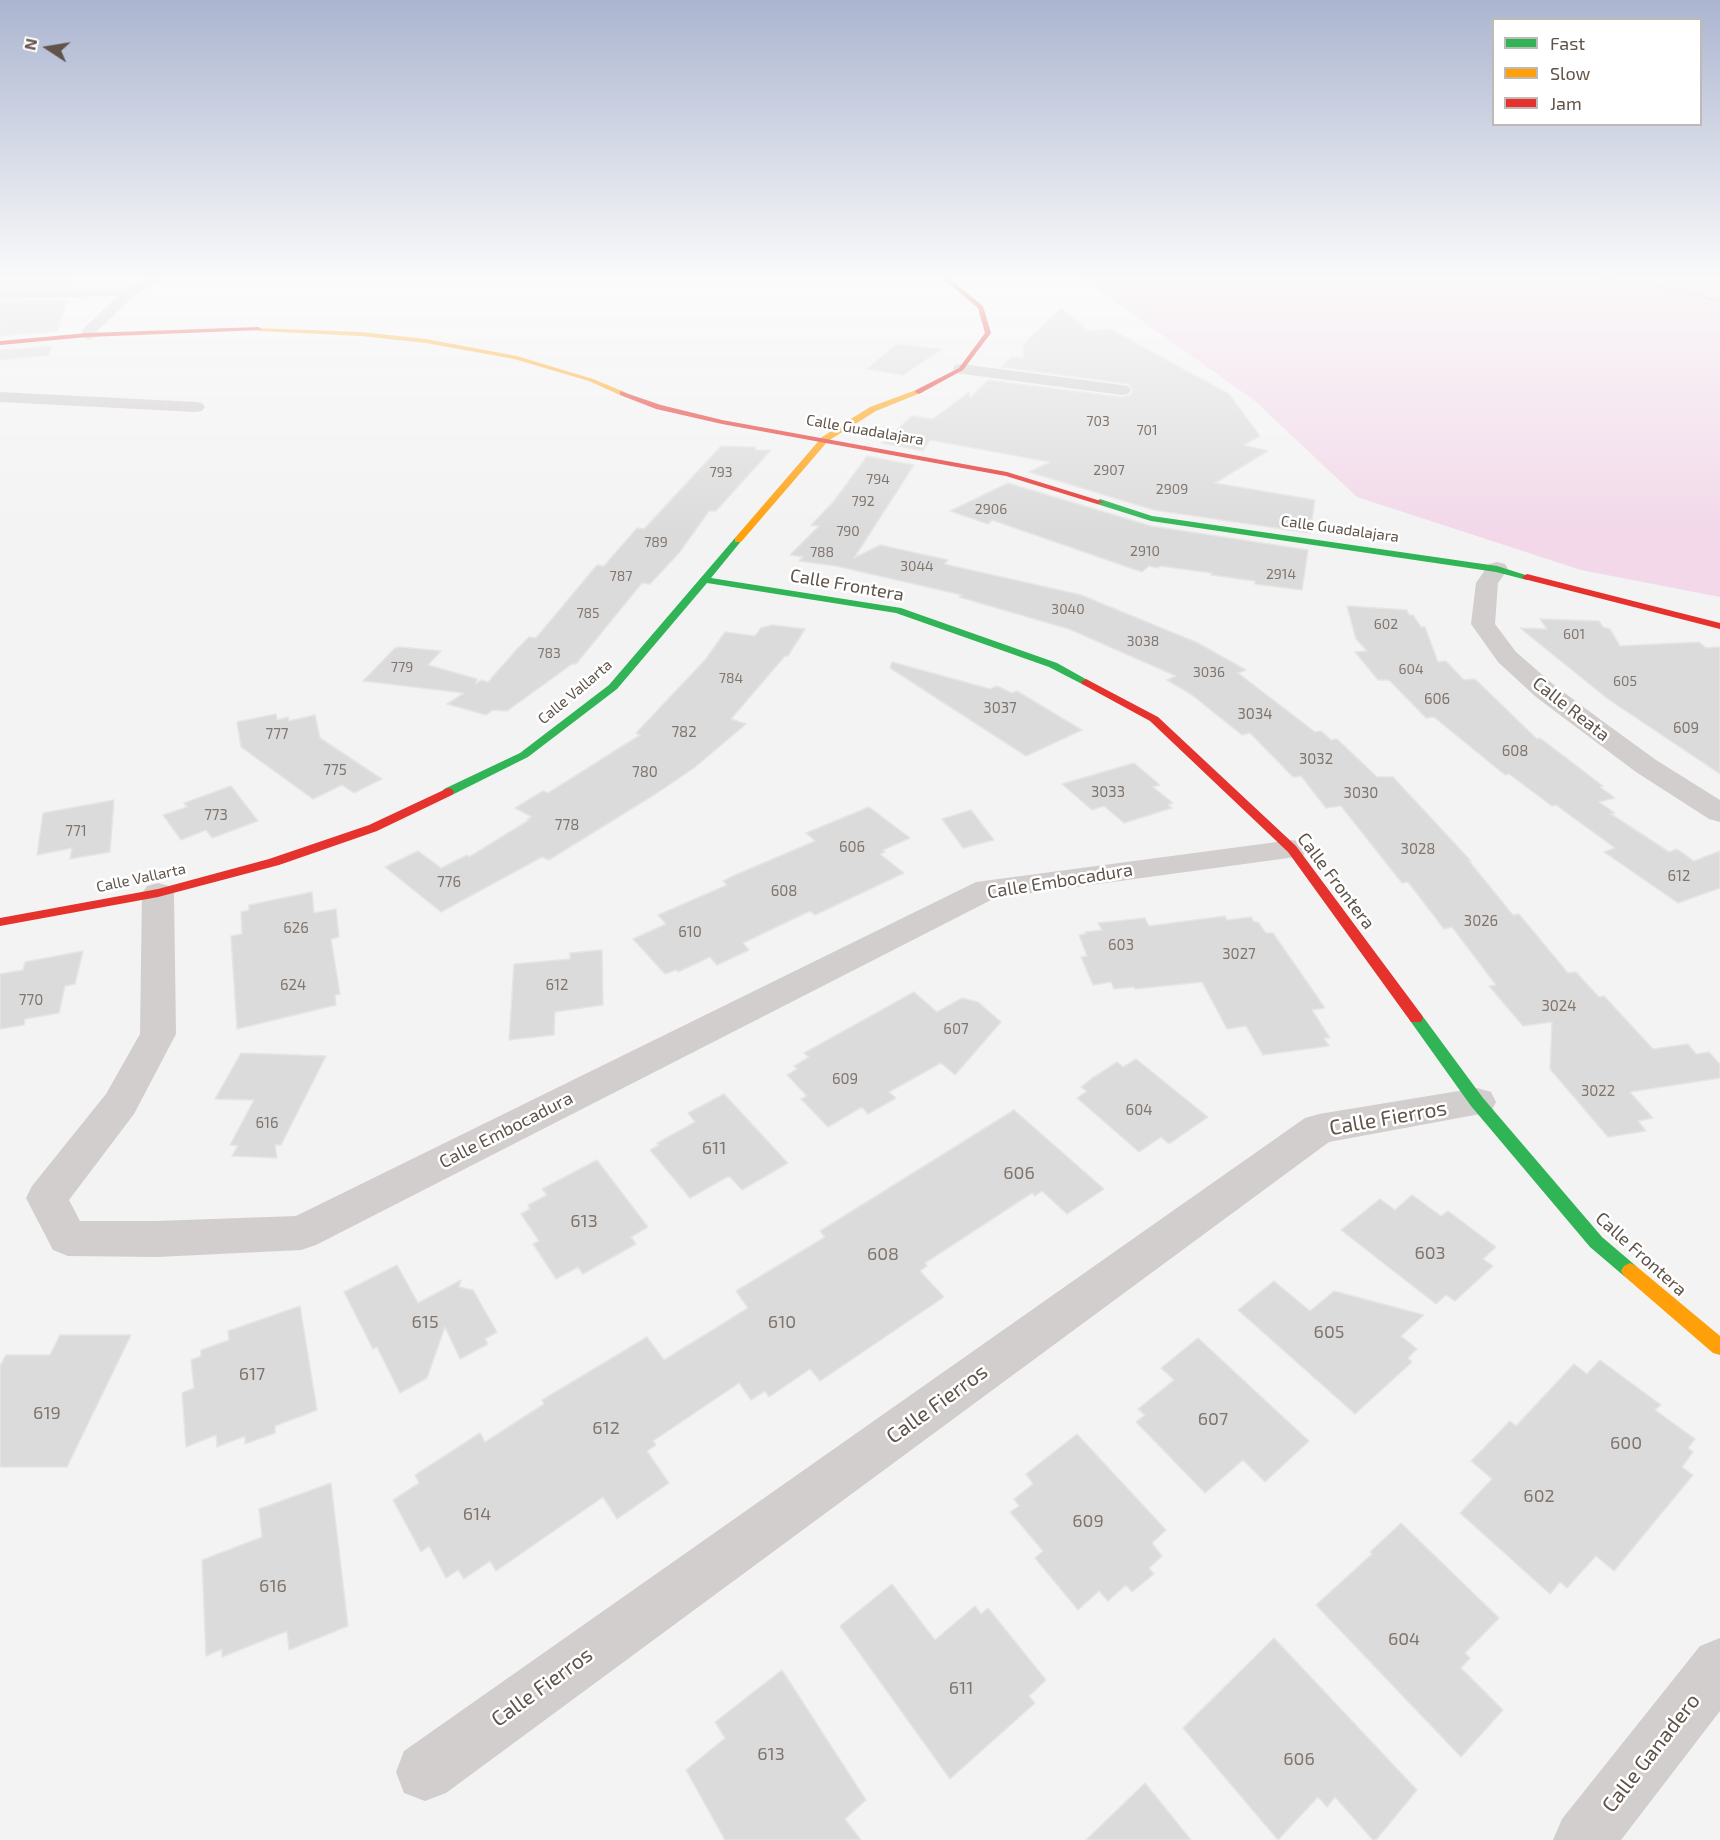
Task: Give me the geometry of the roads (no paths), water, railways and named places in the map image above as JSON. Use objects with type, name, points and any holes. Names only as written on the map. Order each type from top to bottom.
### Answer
[{"type":"street","name":"Calle Guadalajara","points":[[531,362],[591,380],[659,407],[722,422],[1007,474],[1151,518],[1497,569],[1720,626]]},
{"type":"street","name":"Calle Vallarta","points":[[0,922],[158,894],[274,862],[373,828],[524,755],[613,687],[825,440],[873,409],[923,390],[961,369],[966,362]]},
{"type":"street","points":[[961,369],[1122,390]]},
{"type":"street","points":[[0,397],[196,407]]},
{"type":"street","name":"Calle Reata","points":[[1497,569],[1487,583],[1483,624],[1507,657],[1545,691],[1591,726],[1646,766],[1720,813]]},
{"type":"street","name":"Calle Frontera","points":[[706,580],[898,610],[1053,664],[1154,719],[1292,849],[1476,1102],[1596,1242],[1720,1347]]},
{"type":"street","name":"Calle Embocadura","points":[[158,894],[158,1034],[120,1104],[47,1198],[68,1238],[157,1239],[301,1233],[987,889],[1292,849]]},
{"type":"street","name":"Calle Fierros","points":[[425,1772],[1319,1129],[1476,1102]]},
{"type":"street","name":"Calle Ganadero","points":[[1583,1840],[1720,1666]]}]
